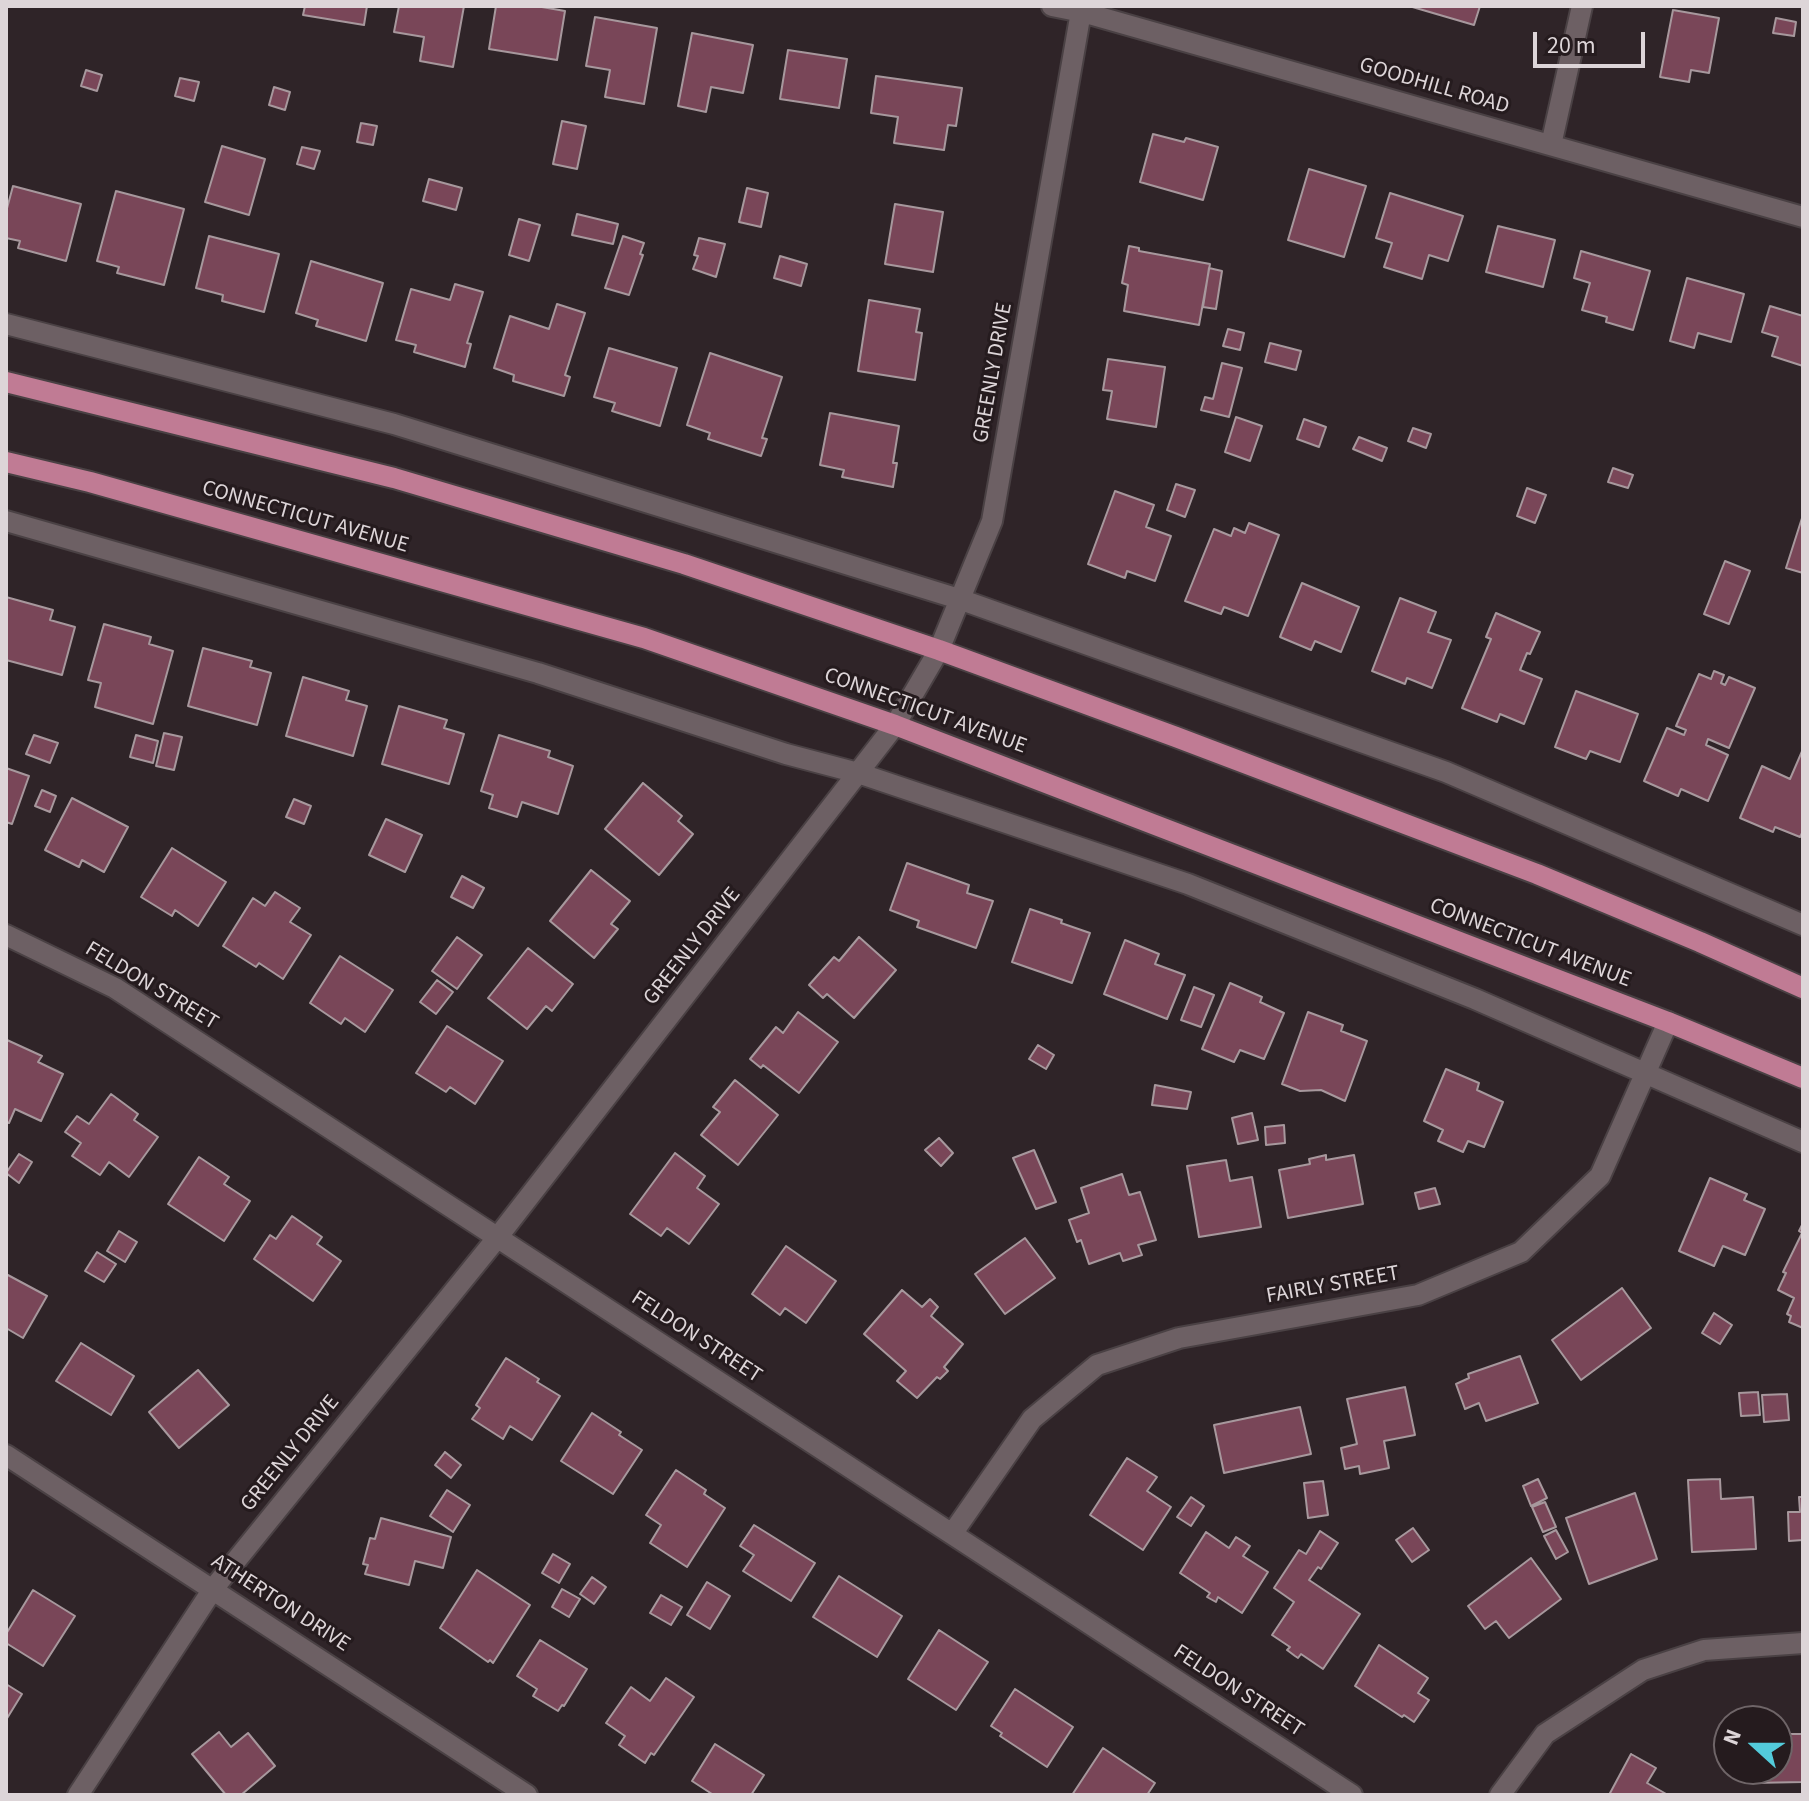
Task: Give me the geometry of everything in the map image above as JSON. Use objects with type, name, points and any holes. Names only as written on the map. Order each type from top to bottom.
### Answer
[{"type":"main road","points":[[6,382],[394,478],[684,564],[939,650],[1191,742],[1537,874],[1803,988]]},
{"type":"main road","name":"CONNECTICUT AVENUE","points":[[6,462],[90,482],[644,638],[895,725],[1668,1022],[1803,1078]]},
{"type":"street","name":"GOODHILL ROAD","points":[[1052,6],[1082,9],[1803,217]]},
{"type":"street","points":[[1551,145],[1582,6]]},
{"type":"street","name":"GREENLY DRIVE","points":[[78,1795],[213,1589],[497,1238],[858,773],[895,725],[939,650],[992,521],[1082,9]]},
{"type":"street","points":[[6,324],[394,424],[959,599],[1446,772],[1803,925]]},
{"type":"street","points":[[6,521],[538,673],[786,754],[858,773],[1188,884],[1475,999],[1803,1142]]},
{"type":"street","name":"FELDON STREET","points":[[6,935],[115,988],[1352,1795]]},
{"type":"street","name":"FAIRLY STREET","points":[[952,1534],[1032,1419],[1097,1365],[1179,1338],[1418,1295],[1521,1252],[1600,1176],[1668,1022]]},
{"type":"street","name":"ATHERTON DRIVE","points":[[6,1455],[527,1795]]},
{"type":"street","points":[[1500,1795],[1545,1734],[1643,1670],[1704,1650],[1803,1643]]},
{"type":"building","points":[[305,6],[367,6],[364,25],[303,15]]},
{"type":"building","points":[[399,6],[464,6],[453,67],[420,61],[424,37],[394,32]]},
{"type":"building","points":[[496,6],[536,6],[565,11],[557,60],[489,49]]},
{"type":"building","points":[[1409,6],[1480,6],[1474,25]]},
{"type":"building","points":[[1673,10],[1719,18],[1709,73],[1691,70],[1689,82],[1660,77]]},
{"type":"building","points":[[595,17],[657,28],[644,104],[605,97],[610,70],[586,66]]},
{"type":"building","points":[[1776,18],[1796,22],[1794,36],[1773,33]]},
{"type":"building","points":[[692,33],[753,45],[743,93],[711,87],[706,112],[678,106]]},
{"type":"building","points":[[788,50],[847,59],[839,108],[780,99]]},
{"type":"building","points":[[86,70],[102,75],[97,91],[81,86]]},
{"type":"building","points":[[876,76],[962,88],[956,126],[948,125],[944,150],[894,143],[898,117],[871,113]]},
{"type":"building","points":[[180,78],[199,82],[194,101],[175,96]]},
{"type":"building","points":[[274,87],[290,92],[285,110],[269,105]]},
{"type":"building","points":[[562,121],[586,126],[577,169],[553,164]]},
{"type":"building","points":[[361,123],[377,126],[373,145],[357,142]]},
{"type":"building","points":[[1153,134],[1184,142],[1186,138],[1218,147],[1203,200],[1140,182]]},
{"type":"building","points":[[222,146],[265,159],[249,215],[205,202]]},
{"type":"building","points":[[302,147],[320,151],[314,169],[297,164]]},
{"type":"building","points":[[1309,169],[1366,186],[1344,257],[1288,240]]},
{"type":"building","points":[[429,179],[462,188],[456,210],[423,201]]},
{"type":"building","points":[[13,186],[81,204],[66,261],[18,248],[20,241],[6,238],[6,212]]},
{"type":"building","points":[[747,188],[768,193],[761,227],[739,222]]},
{"type":"building","points":[[116,191],[184,209],[164,285],[117,273],[119,267],[97,261]]},
{"type":"building","points":[[1390,193],[1463,216],[1448,261],[1429,255],[1422,279],[1384,267],[1392,243],[1376,238]]},
{"type":"building","points":[[895,204],[943,212],[933,272],[885,264]]},
{"type":"building","points":[[577,214],[618,224],[613,244],[572,235]]},
{"type":"building","points":[[519,219],[540,225],[529,261],[509,255]]},
{"type":"building","points":[[1498,226],[1555,240],[1543,287],[1486,272]]},
{"type":"building","points":[[209,236],[279,254],[264,312],[222,301],[223,295],[196,288]]},
{"type":"building","points":[[623,236],[644,243],[629,295],[605,288]]},
{"type":"building","points":[[699,238],[725,244],[716,277],[693,269],[698,256],[694,255]]},
{"type":"building","points":[[1129,246],[1139,248],[1139,251],[1210,264],[1199,325],[1124,311],[1128,285],[1122,283]]},
{"type":"building","points":[[1581,251],[1650,271],[1633,330],[1606,322],[1607,317],[1582,310],[1590,283],[1574,278]]},
{"type":"building","points":[[780,256],[807,264],[801,286],[774,278]]},
{"type":"building","points":[[311,261],[383,283],[366,341],[316,326],[318,320],[296,313]]},
{"type":"building","points":[[1209,268],[1222,271],[1216,309],[1203,307]]},
{"type":"building","points":[[1687,278],[1744,294],[1731,342],[1698,333],[1694,348],[1670,341]]},
{"type":"building","points":[[455,284],[483,292],[467,343],[471,344],[465,367],[414,352],[416,345],[396,340],[411,289],[450,300]]},
{"type":"building","points":[[869,300],[920,309],[916,332],[922,333],[915,380],[858,371]]},
{"type":"building","points":[[557,304],[585,313],[565,375],[570,377],[564,396],[513,381],[514,375],[494,368],[510,316],[549,329]]},
{"type":"building","points":[[1770,306],[1803,316],[1803,366],[1772,356],[1778,337],[1762,332]]},
{"type":"building","points":[[1228,329],[1244,333],[1240,350],[1223,346]]},
{"type":"building","points":[[1270,343],[1301,351],[1296,370],[1265,362]]},
{"type":"building","points":[[609,348],[677,368],[660,426],[612,411],[615,403],[594,397]]},
{"type":"building","points":[[710,353],[782,377],[762,438],[767,439],[761,456],[708,439],[710,433],[687,425]]},
{"type":"building","points":[[1108,359],[1165,367],[1156,427],[1107,419],[1112,391],[1103,390]]},
{"type":"building","points":[[1222,363],[1242,368],[1229,417],[1201,410],[1205,397],[1213,399]]},
{"type":"building","points":[[830,413],[899,426],[893,487],[842,477],[844,470],[820,465]]},
{"type":"building","points":[[1236,417],[1262,426],[1250,461],[1225,452]]},
{"type":"building","points":[[1304,419],[1326,427],[1319,447],[1297,439]]},
{"type":"building","points":[[1413,428],[1431,434],[1426,448],[1408,441]]},
{"type":"building","points":[[1359,437],[1387,448],[1382,461],[1353,449]]},
{"type":"building","points":[[1613,468],[1633,475],[1628,488],[1608,482]]},
{"type":"building","points":[[1176,484],[1195,490],[1185,517],[1167,510]]},
{"type":"building","points":[[1527,488],[1546,495],[1535,523],[1517,516]]},
{"type":"building","points":[[1115,491],[1154,505],[1146,527],[1171,536],[1155,581],[1127,571],[1125,578],[1088,564]]},
{"type":"building","points":[[1803,519],[1803,573],[1786,568]]},
{"type":"building","points":[[1249,523],[1279,535],[1248,616],[1224,607],[1221,614],[1185,601],[1214,529],[1231,536],[1234,528],[1245,533]]},
{"type":"building","points":[[1725,561],[1750,571],[1729,624],[1704,614]]},
{"type":"building","points":[[1302,583],[1359,607],[1341,652],[1315,641],[1311,650],[1280,637]]},
{"type":"building","points":[[6,597],[53,610],[50,620],[75,627],[62,675],[6,660]]},
{"type":"building","points":[[1400,598],[1436,612],[1428,632],[1451,640],[1432,688],[1407,678],[1405,684],[1372,671]]},
{"type":"building","points":[[1496,613],[1540,632],[1520,670],[1542,679],[1524,724],[1500,714],[1497,722],[1462,708],[1491,639],[1486,637]]},
{"type":"building","points":[[104,624],[151,637],[149,644],[173,651],[153,724],[95,707],[101,683],[88,680]]},
{"type":"building","points":[[203,648],[252,661],[250,667],[271,673],[257,725],[188,706]]},
{"type":"building","points":[[1714,671],[1724,675],[1721,683],[1725,685],[1729,677],[1755,688],[1729,748],[1708,739],[1706,745],[1728,755],[1708,801],[1681,789],[1678,796],[1644,781],[1667,728],[1684,735],[1686,730],[1676,726],[1699,674],[1711,679]]},
{"type":"building","points":[[303,677],[349,691],[346,700],[367,706],[353,756],[286,736]]},
{"type":"building","points":[[1576,691],[1638,714],[1620,762],[1590,751],[1586,759],[1555,747]]},
{"type":"building","points":[[399,706],[447,720],[444,728],[464,734],[449,784],[382,764]]},
{"type":"building","points":[[164,733],[182,737],[174,770],[156,766]]},
{"type":"building","points":[[34,735],[58,743],[50,763],[26,754]]},
{"type":"building","points":[[136,735],[158,741],[153,763],[130,757]]},
{"type":"building","points":[[499,735],[550,751],[548,757],[573,766],[558,814],[522,802],[517,817],[489,808],[493,795],[481,791]]},
{"type":"building","points":[[1803,749],[1803,831],[1800,837],[1775,827],[1773,832],[1740,818],[1762,766],[1790,779]]},
{"type":"building","points":[[6,768],[29,776],[12,824],[6,822]]},
{"type":"building","points":[[643,783],[682,816],[678,821],[693,834],[659,875],[605,829]]},
{"type":"building","points":[[42,790],[56,796],[50,812],[35,806]]},
{"type":"building","points":[[72,798],[128,827],[104,872],[82,860],[79,867],[45,850]]},
{"type":"building","points":[[294,799],[311,806],[304,824],[286,817]]},
{"type":"building","points":[[386,819],[422,835],[405,872],[369,855]]},
{"type":"building","points":[[172,848],[226,882],[198,926],[175,910],[172,916],[141,897]]},
{"type":"building","points":[[907,863],[969,885],[967,893],[993,901],[976,948],[917,927],[919,921],[890,910]]},
{"type":"building","points":[[591,870],[630,901],[611,924],[618,929],[594,958],[550,921]]},
{"type":"building","points":[[462,876],[484,888],[473,908],[451,897]]},
{"type":"building","points":[[275,892],[300,908],[290,922],[311,935],[283,979],[259,963],[256,967],[223,946],[253,898],[265,906]]},
{"type":"building","points":[[1030,909],[1090,933],[1072,983],[1012,962]]},
{"type":"building","points":[[457,937],[482,955],[457,989],[432,971]]},
{"type":"building","points":[[859,937],[896,970],[854,1018],[827,994],[823,998],[809,985],[834,957],[839,961]]},
{"type":"building","points":[[1125,940],[1159,954],[1155,964],[1185,975],[1167,1019],[1104,994]]},
{"type":"building","points":[[528,948],[573,984],[552,1011],[546,1006],[527,1029],[488,998]]},
{"type":"building","points":[[340,956],[393,990],[365,1032],[345,1018],[341,1024],[310,1003]]},
{"type":"building","points":[[437,980],[453,992],[436,1014],[420,1002]]},
{"type":"building","points":[[1230,983],[1262,997],[1260,1002],[1284,1013],[1264,1059],[1240,1050],[1234,1062],[1202,1049]]},
{"type":"building","points":[[1194,987],[1214,995],[1201,1027],[1181,1020]]},
{"type":"building","points":[[798,1012],[838,1042],[799,1093],[763,1065],[761,1068],[750,1059],[776,1027],[783,1033]]},
{"type":"building","points":[[1308,1012],[1343,1025],[1341,1031],[1367,1041],[1345,1101],[1321,1090],[1300,1091],[1282,1084]]},
{"type":"building","points":[[447,1026],[503,1061],[475,1104],[450,1087],[446,1092],[416,1073]]},
{"type":"building","points":[[7,1040],[42,1056],[38,1062],[63,1074],[41,1121],[15,1109],[9,1123],[6,1122]]},
{"type":"building","points":[[1038,1045],[1054,1055],[1046,1069],[1029,1059]]},
{"type":"building","points":[[1446,1069],[1479,1083],[1477,1090],[1503,1102],[1484,1147],[1468,1141],[1463,1152],[1438,1141],[1443,1130],[1424,1121]]},
{"type":"building","points":[[735,1080],[778,1115],[738,1165],[701,1135],[720,1112],[713,1107]]},
{"type":"building","points":[[1155,1085],[1191,1092],[1187,1109],[1152,1105]]},
{"type":"building","points":[[111,1094],[138,1114],[134,1120],[158,1137],[129,1177],[109,1162],[100,1175],[72,1156],[81,1143],[65,1132],[77,1116],[89,1124]]},
{"type":"building","points":[[1252,1113],[1258,1140],[1238,1144],[1232,1118]]},
{"type":"building","points":[[1284,1125],[1285,1143],[1266,1145],[1265,1127]]},
{"type":"building","points":[[939,1138],[953,1153],[941,1166],[925,1150]]},
{"type":"building","points":[[1034,1150],[1056,1202],[1036,1209],[1013,1158]]},
{"type":"building","points":[[675,1153],[705,1176],[697,1188],[719,1204],[689,1244],[667,1228],[661,1236],[630,1214]]},
{"type":"building","points":[[19,1154],[32,1162],[19,1183],[6,1173]]},
{"type":"building","points":[[1326,1155],[1326,1160],[1354,1155],[1363,1204],[1288,1218],[1279,1170],[1310,1164],[1309,1159]]},
{"type":"building","points":[[199,1157],[229,1177],[224,1184],[250,1201],[224,1241],[168,1204]]},
{"type":"building","points":[[1226,1160],[1230,1181],[1252,1177],[1261,1227],[1199,1237],[1187,1166]]},
{"type":"building","points":[[1122,1174],[1129,1195],[1140,1192],[1156,1240],[1138,1245],[1142,1255],[1123,1261],[1120,1253],[1089,1264],[1081,1240],[1077,1242],[1069,1220],[1089,1213],[1081,1188]]},
{"type":"building","points":[[1710,1178],[1747,1194],[1744,1200],[1765,1209],[1745,1255],[1723,1246],[1714,1266],[1679,1251]]},
{"type":"building","points":[[1435,1188],[1440,1204],[1419,1209],[1415,1193]]},
{"type":"building","points":[[292,1216],[322,1237],[317,1244],[341,1261],[313,1301],[254,1259],[270,1235],[276,1239]]},
{"type":"building","points":[[1803,1223],[1803,1328],[1789,1322],[1791,1316],[1787,1314],[1794,1298],[1778,1290],[1802,1233],[1799,1231]]},
{"type":"building","points":[[119,1231],[137,1242],[125,1262],[107,1251]]},
{"type":"building","points":[[1025,1238],[1055,1278],[1005,1314],[975,1274]]},
{"type":"building","points":[[786,1246],[836,1281],[806,1323],[785,1308],[780,1315],[752,1294]]},
{"type":"building","points":[[97,1252],[116,1264],[104,1282],[85,1271]]},
{"type":"building","points":[[6,1274],[47,1296],[23,1338],[6,1328]]},
{"type":"building","points":[[1622,1288],[1651,1328],[1581,1380],[1552,1340]]},
{"type":"building","points":[[902,1290],[922,1307],[930,1299],[938,1307],[931,1316],[963,1344],[944,1367],[948,1371],[940,1379],[937,1377],[917,1398],[897,1381],[906,1371],[864,1334]]},
{"type":"building","points":[[1714,1313],[1732,1325],[1720,1344],[1702,1333]]},
{"type":"building","points":[[81,1343],[134,1376],[111,1415],[56,1381]]},
{"type":"building","points":[[1520,1356],[1538,1403],[1486,1421],[1479,1403],[1465,1409],[1456,1384],[1469,1378],[1468,1374]]},
{"type":"building","points":[[506,1358],[560,1396],[532,1440],[510,1426],[503,1439],[472,1419],[480,1408],[476,1405]]},
{"type":"building","points":[[198,1370],[229,1405],[179,1448],[149,1412]]},
{"type":"building","points":[[1405,1387],[1415,1435],[1384,1441],[1389,1468],[1360,1474],[1359,1466],[1345,1469],[1341,1448],[1357,1444],[1347,1399]]},
{"type":"building","points":[[1758,1392],[1760,1415],[1741,1416],[1739,1393]]},
{"type":"building","points":[[1787,1394],[1789,1420],[1764,1422],[1762,1395]]},
{"type":"building","points":[[1300,1407],[1311,1454],[1224,1473],[1214,1425]]},
{"type":"building","points":[[592,1413],[642,1450],[613,1494],[561,1461]]},
{"type":"building","points":[[445,1452],[461,1465],[451,1478],[435,1465]]},
{"type":"building","points":[[1127,1458],[1157,1477],[1147,1491],[1171,1507],[1143,1550],[1090,1515]]},
{"type":"building","points":[[676,1470],[706,1490],[704,1494],[725,1508],[687,1567],[650,1543],[661,1525],[646,1515]]},
{"type":"building","points":[[1538,1479],[1547,1498],[1531,1506],[1523,1486]]},
{"type":"building","points":[[1720,1479],[1721,1499],[1753,1497],[1756,1549],[1692,1552],[1688,1480]]},
{"type":"building","points":[[1323,1481],[1328,1515],[1308,1518],[1304,1483]]},
{"type":"building","points":[[447,1490],[470,1505],[453,1532],[430,1516]]},
{"type":"building","points":[[1635,1493],[1657,1559],[1589,1584],[1566,1518]]},
{"type":"building","points":[[1191,1497],[1204,1506],[1191,1526],[1177,1517]]},
{"type":"building","points":[[1799,1497],[1803,1497],[1803,1540],[1789,1541],[1788,1512],[1800,1512]]},
{"type":"building","points":[[1545,1502],[1556,1527],[1543,1532],[1532,1507]]},
{"type":"building","points":[[381,1518],[451,1537],[443,1568],[415,1561],[409,1585],[365,1574],[368,1565],[363,1564],[370,1538],[375,1539]]},
{"type":"building","points":[[754,1525],[815,1563],[791,1601],[743,1571],[754,1555],[740,1546]]},
{"type":"building","points":[[1413,1528],[1429,1550],[1412,1562],[1396,1540]]},
{"type":"building","points":[[1556,1530],[1568,1552],[1556,1559],[1544,1536]]},
{"type":"building","points":[[1320,1531],[1338,1543],[1321,1569],[1318,1567],[1309,1580],[1360,1614],[1323,1669],[1301,1654],[1298,1658],[1295,1656],[1287,1650],[1290,1647],[1272,1635],[1294,1602],[1274,1588],[1299,1550],[1306,1554]]},
{"type":"building","points":[[1206,1532],[1229,1548],[1236,1537],[1250,1546],[1243,1556],[1268,1572],[1242,1613],[1218,1597],[1216,1602],[1207,1597],[1210,1593],[1180,1573]]},
{"type":"building","points":[[553,1554],[570,1564],[559,1583],[542,1573]]},
{"type":"building","points":[[1531,1558],[1561,1599],[1509,1638],[1496,1621],[1485,1629],[1468,1606]]},
{"type":"building","points":[[477,1570],[530,1605],[493,1663],[440,1628]]},
{"type":"building","points":[[839,1576],[902,1616],[877,1657],[813,1617]]},
{"type":"building","points":[[592,1577],[606,1587],[594,1604],[580,1594]]},
{"type":"building","points":[[707,1582],[730,1596],[710,1629],[687,1615]]},
{"type":"building","points":[[562,1589],[580,1599],[569,1617],[552,1607]]},
{"type":"building","points":[[33,1590],[75,1616],[43,1666],[6,1643],[6,1634]]},
{"type":"building","points":[[661,1595],[682,1607],[671,1625],[650,1613]]},
{"type":"building","points":[[939,1630],[988,1662],[956,1710],[908,1679]]},
{"type":"building","points":[[540,1640],[587,1669],[558,1711],[533,1696],[537,1689],[517,1676]]},
{"type":"building","points":[[1379,1645],[1428,1678],[1418,1693],[1429,1700],[1414,1722],[1355,1686]]},
{"type":"building","points":[[666,1678],[694,1697],[654,1755],[651,1753],[645,1763],[619,1745],[625,1736],[606,1723],[631,1687],[650,1701]]},
{"type":"building","points":[[6,1684],[22,1694],[6,1720]]},
{"type":"building","points":[[1015,1689],[1073,1727],[1047,1767],[1000,1736],[1002,1733],[991,1726]]},
{"type":"building","points":[[219,1732],[231,1747],[248,1733],[275,1766],[241,1795],[226,1795],[192,1754]]},
{"type":"building","points":[[1793,1734],[1803,1734],[1803,1782],[1793,1782]]},
{"type":"building","points":[[715,1744],[764,1775],[751,1795],[711,1795],[692,1781]]},
{"type":"building","points":[[1103,1748],[1155,1783],[1147,1795],[1072,1795]]},
{"type":"building","points":[[1631,1754],[1656,1768],[1647,1783],[1668,1795],[1609,1795]]}]
